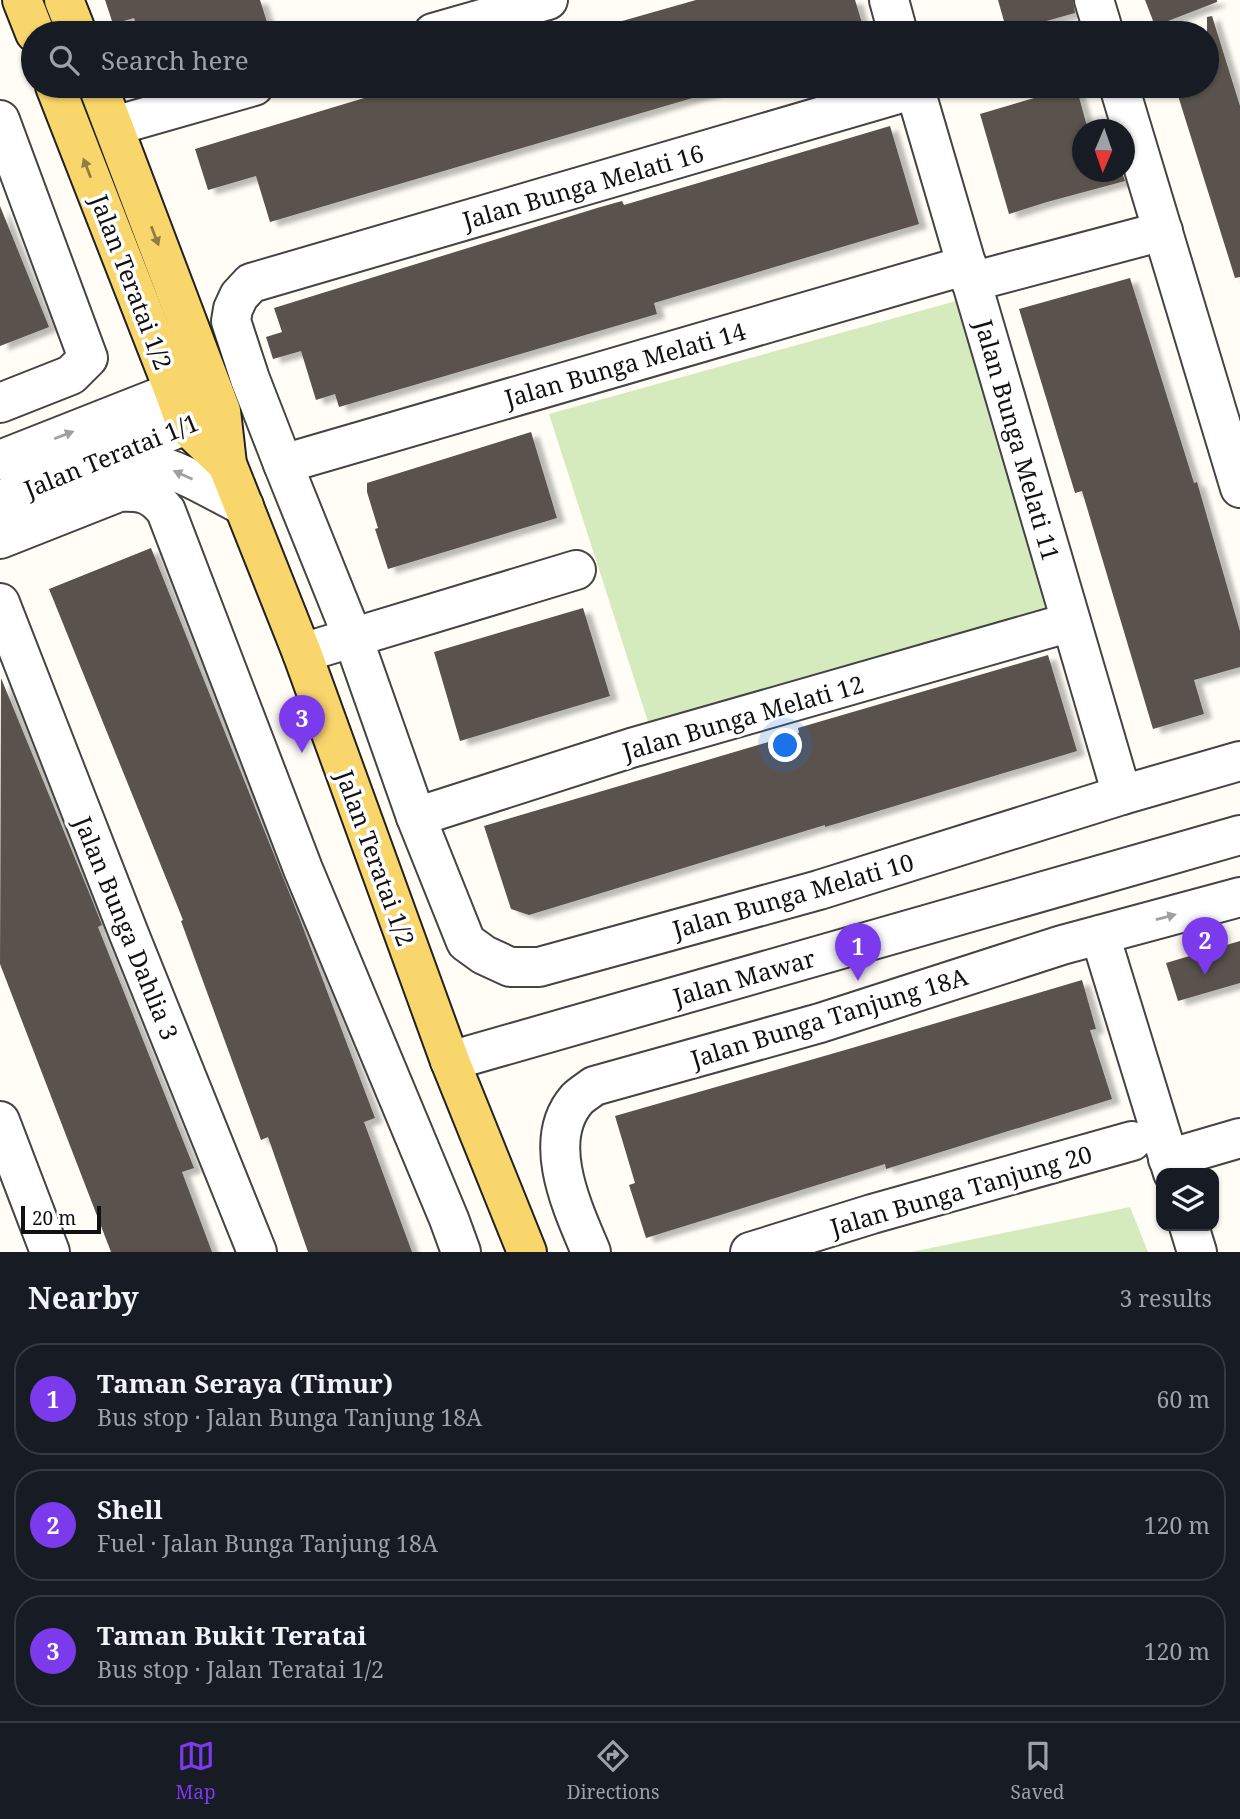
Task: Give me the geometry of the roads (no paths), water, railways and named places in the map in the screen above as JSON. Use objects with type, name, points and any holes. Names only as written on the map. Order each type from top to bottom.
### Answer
[{"type":"main road","points":[[22,0],[30,21]]},
{"type":"main road","points":[[64,0],[72,21]]},
{"type":"main road","name":"Jalan Teratai 1/2","points":[[60,98],[244,506],[302,653],[450,1061],[527,1252]]},
{"type":"main road","name":"Jalan Teratai 1/2","points":[[103,98],[114,126],[198,401]]},
{"type":"street","points":[[466,21],[508,6],[548,0]]},
{"type":"street","points":[[889,0],[895,21]]},
{"type":"street","points":[[1094,0],[1100,21]]},
{"type":"street","points":[[114,126],[212,98]]},
{"type":"street","name":"Jalan Bunga Melati 16","points":[[283,464],[230,321],[239,296],[251,283],[877,98]]},
{"type":"street","name":"Jalan Bunga Melati 11","points":[[917,98],[1122,795]]},
{"type":"street","points":[[1123,98],[1240,488]]},
{"type":"street","points":[[0,120],[8,166],[88,358],[71,375],[0,403]]},
{"type":"street","name":"Jalan Bunga Melati 14","points":[[283,464],[969,274],[1163,231]]},
{"type":"street","name":"Jalan Teratai 1/1","points":[[0,460],[198,401]]},
{"type":"street","name":"Jalan Teratai 1/1","points":[[0,500],[96,461],[198,401]]},
{"type":"street","points":[[96,461],[143,462],[169,469],[244,506]]},
{"type":"street","points":[[283,464],[353,638],[416,817]]},
{"type":"street","points":[[0,539],[119,492],[139,491],[157,500],[166,511],[303,869],[461,1252]]},
{"type":"street","points":[[302,653],[576,570]]},
{"type":"street","name":"Jalan Bunga Dahlia 3","points":[[0,603],[257,1252]]},
{"type":"street","name":"Jalan Bunga Melati 12","points":[[416,817],[631,748],[1071,622]]},
{"type":"street","name":"Jalan Bunga Melati 10","points":[[416,817],[466,942],[484,955],[510,967],[539,967],[819,890],[1240,761]]},
{"type":"street","name":"Jalan Mawar","points":[[450,1061],[1240,835]]},
{"type":"street","points":[[1045,891],[1062,945]]},
{"type":"street","name":"Jalan Bunga Tanjung 18A","points":[[592,1252],[568,1198],[559,1144],[566,1117],[577,1100],[594,1086],[820,1023],[1062,945],[1240,897]]},
{"type":"street","points":[[1100,935],[1171,1166],[1240,1138]]},
{"type":"street","points":[[0,1121],[50,1252]]},
{"type":"street","name":"Jalan Bunga Tanjung 20","points":[[750,1252],[872,1214],[1132,1141]]},
{"type":"street","points":[[1191,1231],[1197,1252]]},
{"type":"place","name":"Taman Bukit Teratai","points":[[302,753]]},
{"type":"place","name":"Shell","points":[[1205,975]]},
{"type":"place","name":"Taman Seraya (Timur)","points":[[858,981]]}]
